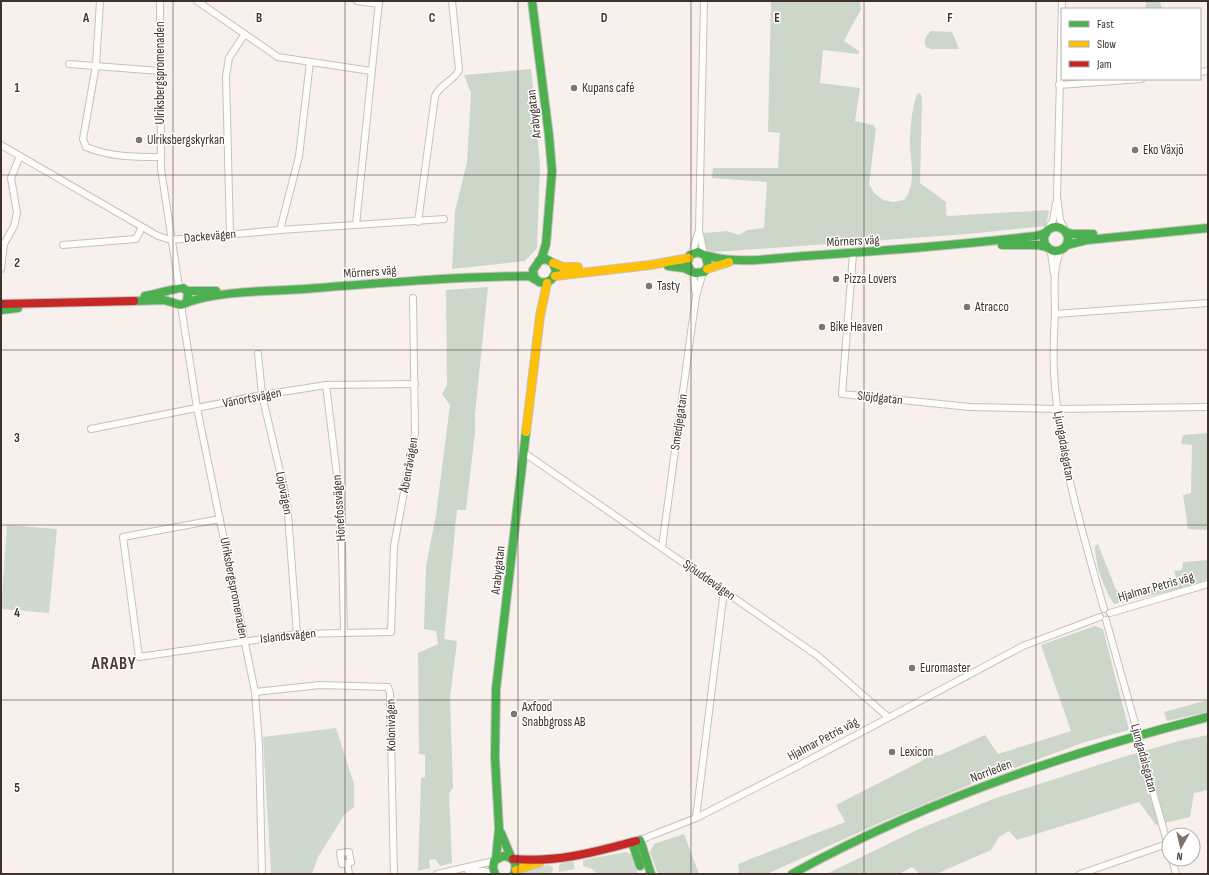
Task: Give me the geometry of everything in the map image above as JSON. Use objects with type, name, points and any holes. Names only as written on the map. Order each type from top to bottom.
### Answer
[{"type":"main road","name":"Arabygatan","points":[[532,1],[550,135],[552,190],[549,224],[549,254],[553,263]]},
{"type":"main road","name":"Arabygatan","points":[[536,264],[543,252],[549,224]]},
{"type":"main road","points":[[1138,234],[1078,235],[1056,227],[1047,232],[1044,240],[1048,247],[1057,251],[1086,240],[1208,228]]},
{"type":"main road","points":[[1064,248],[1068,238],[1065,231]]},
{"type":"main road","name":"Mörners väg","points":[[705,254],[714,258],[751,259],[853,254],[956,246],[1036,236],[1047,232]]},
{"type":"main road","name":"Mörners väg","points":[[956,246],[1028,244],[1048,247]]},
{"type":"main road","points":[[615,268],[562,267],[546,259],[536,264],[532,272],[537,280],[547,283],[555,276],[564,273],[650,265],[690,256],[698,252],[705,254],[709,262],[705,270],[692,271],[680,267],[650,265]]},
{"type":"main road","points":[[690,256],[687,264],[692,271]]},
{"type":"main road","name":"Mörners väg","points":[[705,270],[721,264],[751,259]]},
{"type":"main road","points":[[553,263],[556,271],[555,276]]},
{"type":"main road","name":"Mörners väg","points":[[474,277],[521,271],[536,264]]},
{"type":"main road","name":"Mörners väg","points":[[1,304],[164,300],[181,303],[196,298],[267,291],[474,277],[531,276],[537,280]]},
{"type":"main road","name":"Arabygatan","points":[[537,280],[540,316]]},
{"type":"main road","name":"Arabygatan","points":[[494,874],[493,868],[499,828],[495,758],[496,695],[523,452],[540,316],[547,283]]},
{"type":"main road","points":[[176,289],[187,291],[189,296],[181,303],[171,297],[176,289]]},
{"type":"main road","name":"Mörners väg","points":[[94,301],[163,294],[176,289]]},
{"type":"main road","name":"Mörners väg","points":[[187,291],[267,291]]},
{"type":"main road","name":"Mörners väg","points":[[1,310],[41,304]]},
{"type":"main road","name":"Norrleden","points":[[792,873],[885,828],[961,795],[1020,773],[1098,747],[1208,717]]},
{"type":"main road","name":"Norrleden","points":[[804,874],[913,821],[1022,778],[1100,752],[1208,723]]},
{"type":"main road","name":"Arabygatan","points":[[499,828],[516,864],[515,872]]},
{"type":"main road","points":[[636,841],[642,874]]},
{"type":"main road","points":[[636,841],[651,874]]},
{"type":"main road","name":"Hjalmar Petris väg","points":[[515,872],[548,859],[636,841]]},
{"type":"main road","name":"Hjalmar Petris väg","points":[[495,860],[503,856],[512,858],[548,859]]},
{"type":"street","points":[[100,1],[96,65],[83,139],[86,147],[119,156],[160,157]]},
{"type":"street","name":"Ulriksbergspromenaden","points":[[160,1],[160,157],[176,289]]},
{"type":"street","points":[[197,1],[244,35],[278,57],[372,71]]},
{"type":"street","points":[[356,225],[379,2],[357,1]]},
{"type":"street","points":[[418,222],[435,96],[438,89],[455,78],[459,70],[452,1]]},
{"type":"street","points":[[704,1],[699,230],[705,254]]},
{"type":"street","points":[[1061,29],[1057,196],[1060,220],[1065,231]]},
{"type":"street","points":[[230,234],[226,76],[229,58],[244,35]]},
{"type":"street","points":[[280,230],[299,156],[310,62]]},
{"type":"street","points":[[68,64],[160,71]]},
{"type":"street","points":[[1059,85],[1127,80]]},
{"type":"street","name":"Dackevägen","points":[[1,145],[158,236],[171,240],[280,230],[418,222],[444,219]]},
{"type":"street","points":[[1,269],[4,244],[14,226],[17,213],[11,178],[20,156]]},
{"type":"street","points":[[1047,232],[1053,220],[1057,196]]},
{"type":"street","points":[[63,244],[136,239],[142,227]]},
{"type":"street","points":[[690,256],[699,230]]},
{"type":"street","name":"Ljungadalsgatan","points":[[1048,247],[1051,254],[1055,279],[1054,371],[1065,460],[1104,609]]},
{"type":"street","name":"Ljungadalsgatan","points":[[1055,279],[1064,248]]},
{"type":"street","name":"Slöjdgatan","points":[[853,254],[842,394],[970,407],[1058,409]]},
{"type":"street","name":"Smedjegatan","points":[[662,547],[696,297],[705,270]]},
{"type":"street","name":"Smedjegatan","points":[[692,271],[696,297]]},
{"type":"street","name":"Åbenråvägen","points":[[391,632],[394,546],[415,433],[413,298]]},
{"type":"street","name":"Ulriksbergspromenaden","points":[[181,303],[197,408],[255,692],[259,746],[262,874]]},
{"type":"street","points":[[1055,314],[1208,303]]},
{"type":"street","name":"Lojovägen","points":[[258,354],[262,395],[287,501],[297,634]]},
{"type":"street","name":"Vänortsvägen","points":[[91,429],[262,395],[326,385],[415,384]]},
{"type":"street","name":"Hönefossvägen","points":[[326,385],[341,508],[344,632]]},
{"type":"street","points":[[1058,409],[1208,407]]},
{"type":"street","name":"Sjöuddevägen","points":[[523,452],[818,656],[888,718]]},
{"type":"street","name":"Islandsvägen","points":[[220,519],[123,537],[139,657],[297,634],[391,632]]},
{"type":"street","name":"Hjalmar Petris väg","points":[[1110,613],[1208,584]]},
{"type":"street","points":[[696,818],[724,590]]},
{"type":"street","points":[[1104,609],[1110,613],[1110,617],[1106,620],[1100,617],[1100,612],[1104,609]]},
{"type":"street","name":"Hjalmar Petris väg","points":[[636,841],[696,818],[798,766],[1023,646],[1100,617]]},
{"type":"street","name":"Ljungadalsgatan","points":[[1106,620],[1163,827]]},
{"type":"street","name":"Kolonivägen","points":[[255,692],[320,685],[388,687],[390,693],[394,874]]},
{"type":"street","points":[[1080,874],[1161,848]]},
{"type":"street","points":[[437,874],[460,870],[495,860]]},
{"type":"street","points":[[347,863],[349,874]]},
{"type":"street","points":[[460,870],[485,871],[494,874]]},
{"type":"shaded area","points":[[771,1],[860,1],[861,9],[844,41],[859,51],[858,54],[823,50],[820,83],[860,88],[855,121],[873,125],[876,129],[869,184],[874,193],[883,200],[893,202],[904,200],[908,194],[912,178],[910,145],[911,121],[917,94],[920,93],[922,98],[920,183],[946,202],[946,215],[1049,210],[1046,226],[968,234],[729,251],[712,252],[705,248],[704,233],[727,231],[739,235],[747,230],[764,228],[767,182],[712,178],[713,168],[778,168],[780,133],[768,132]]},
{"type":"shaded area","points":[[1146,1],[1160,1],[1162,8],[1145,8]]},
{"type":"shaded area","points":[[931,31],[952,32],[959,49],[931,49],[926,47],[926,38]]},
{"type":"shaded area","points":[[531,69],[540,164],[537,248],[525,261],[452,269],[455,211],[467,162],[471,93],[464,75]]},
{"type":"shaded area","points":[[488,287],[475,414],[475,432],[466,510],[457,510],[444,639],[457,641],[450,698],[453,788],[449,793],[452,863],[440,866],[435,859],[429,860],[430,868],[418,871],[421,778],[425,777],[425,755],[419,754],[418,653],[438,644],[436,631],[424,629],[426,566],[436,515],[450,405],[442,394],[447,385],[446,290]]},
{"type":"shaded area","points":[[1208,433],[1208,530],[1188,529],[1183,495],[1191,493],[1192,445],[1181,444],[1183,435]]},
{"type":"shaded area","points":[[7,525],[57,529],[49,613],[1,609]]},
{"type":"shaded area","points":[[1098,544],[1116,590],[1126,594],[1177,580],[1174,571],[1182,570],[1183,562],[1208,560],[1208,580],[1180,589],[1114,604],[1110,598],[1098,568],[1095,546]]},
{"type":"shaded area","points":[[1095,626],[1103,629],[1129,730],[1085,742],[979,781],[884,821],[767,874],[736,874],[739,871],[738,864],[845,822],[836,805],[920,762],[932,754],[938,756],[985,735],[998,754],[1071,731],[1041,645]]},
{"type":"shaded area","points":[[1208,700],[1208,712],[1167,721],[1164,712]]},
{"type":"shaded area","points":[[336,728],[354,784],[354,807],[345,814],[318,857],[312,874],[271,874],[263,737]]},
{"type":"shaded area","points":[[1208,735],[1208,790],[1194,793],[1190,817],[1156,825],[1139,802],[1017,840],[1009,831],[999,837],[991,850],[936,874],[920,874],[912,867],[899,874],[826,874],[919,829],[996,798],[1123,757],[1179,741]]},
{"type":"shaded area","points":[[684,834],[699,874],[658,874],[650,852],[654,844]]},
{"type":"shaded area","points":[[626,852],[631,854],[638,874],[597,874],[592,869],[583,866],[583,860]]},
{"type":"shaded area","points":[[573,861],[575,869],[559,872],[559,865]]},
{"type":"shaded area","points":[[549,865],[553,868],[552,872],[548,874],[518,874],[522,870]]},
{"type":"traffic: fast","points":[[532,1],[552,171],[546,244],[542,257],[533,270],[534,277],[539,282],[548,282],[552,279],[556,271],[553,263],[546,259],[539,261]]},
{"type":"traffic: fast","points":[[1056,227],[1065,230],[1068,239],[1065,248],[1056,251],[1047,248],[1044,239],[1047,230],[1056,227]]},
{"type":"traffic: fast","points":[[1067,245],[1087,240],[1208,228]]},
{"type":"traffic: fast","points":[[1066,232],[1072,234],[1093,234]]},
{"type":"traffic: fast","points":[[705,255],[729,260],[767,259],[949,245],[1036,236],[1046,233]]},
{"type":"traffic: fast","points":[[1002,245],[1038,245],[1047,247]]},
{"type":"traffic: fast","points":[[668,266],[684,268],[695,273],[704,272],[708,266],[706,256],[698,252],[690,255],[687,264],[691,271]]},
{"type":"traffic: fast","points":[[134,301],[164,300],[181,305],[193,300],[224,294],[258,291],[473,278],[529,276],[536,280]]},
{"type":"traffic: fast","points":[[145,296],[183,288],[188,292],[187,301]]},
{"type":"traffic: fast","points":[[187,291],[216,291]]},
{"type":"traffic: fast","points":[[1,310],[18,308]]},
{"type":"traffic: fast","points":[[496,859],[499,828],[495,758],[496,689],[526,432]]},
{"type":"traffic: fast","points":[[792,874],[841,848],[892,824],[995,782],[1101,747],[1208,717]]},
{"type":"traffic: fast","points":[[501,833],[511,857]]},
{"type":"traffic: fast","points":[[640,840],[651,874]]},
{"type":"traffic: fast","points":[[632,842],[640,866]]},
{"type":"traffic: fast","points":[[495,874],[493,868],[494,861],[503,856],[512,859],[514,862],[516,867],[514,874]]},
{"type":"traffic: slow","points":[[555,276],[650,265],[689,258]]},
{"type":"traffic: slow","points":[[707,269],[729,262]]},
{"type":"traffic: slow","points":[[553,263],[563,267],[578,267]]},
{"type":"traffic: slow","points":[[526,432],[540,316],[547,283]]},
{"type":"traffic: slow","points":[[516,870],[540,862]]},
{"type":"traffic: jam","points":[[1,304],[134,301]]},
{"type":"traffic: jam","points":[[513,859],[529,860],[575,856],[636,841]]},
{"type":"place","name":"Kupans café","points":[[574,88]]},
{"type":"place","name":"Ulriksbergskyrkan","points":[[139,140]]},
{"type":"place","name":"Eko Växjö","points":[[1135,150]]},
{"type":"place","name":"Pizza Lovers","points":[[836,279]]},
{"type":"place","name":"Tasty","points":[[649,286]]},
{"type":"place","name":"Atracco","points":[[967,307]]},
{"type":"place","name":"Bike Heaven","points":[[822,327]]},
{"type":"place","name":"Euromaster","points":[[912,668]]},
{"type":"place","name":"Axfood Snabbgross AB","points":[[514,714]]},
{"type":"place","name":"Lexicon","points":[[892,752]]},
{"type":"district","name":"ARABY","points":[[114,664]]}]
